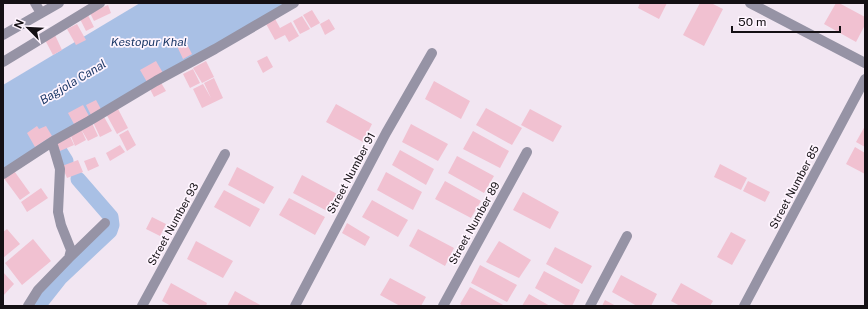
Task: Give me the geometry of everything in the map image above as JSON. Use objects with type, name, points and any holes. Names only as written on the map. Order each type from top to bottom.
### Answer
[{"type":"street","points":[[35,3],[41,13]]},
{"type":"street","points":[[3,35],[59,3]]},
{"type":"street","points":[[3,62],[100,3]]},
{"type":"street","points":[[3,174],[52,142],[294,3]]},
{"type":"street","points":[[750,3],[865,63]]},
{"type":"street","name":"Street Number 91","points":[[295,306],[386,133],[432,53]]},
{"type":"street","name":"Street Number 85","points":[[744,306],[865,79]]},
{"type":"street","points":[[52,142],[60,169],[58,212],[61,225],[71,250],[69,258]]},
{"type":"street","name":"Street Number 89","points":[[443,306],[527,152]]},
{"type":"street","name":"Street Number 93","points":[[142,306],[225,154]]},
{"type":"street","points":[[28,306],[38,290],[105,223]]},
{"type":"street","points":[[590,306],[628,236]]},
{"type":"water","name":"Kestopur Khal","points":[[140,3],[288,3],[3,172],[3,85]]},
{"type":"building","points":[[640,3],[667,3],[659,19],[638,8]]},
{"type":"building","points":[[700,3],[711,3],[723,9],[704,46],[683,35]]},
{"type":"building","points":[[836,3],[839,3],[865,17],[865,25],[856,42],[824,24]]},
{"type":"building","points":[[108,5],[111,13],[94,21],[90,13]]},
{"type":"building","points":[[312,10],[320,23],[311,28],[303,15]]},
{"type":"building","points":[[88,15],[94,27],[86,31],[80,19]]},
{"type":"building","points":[[302,16],[310,29],[300,34],[293,21]]},
{"type":"building","points":[[274,17],[280,28],[291,22],[299,36],[289,42],[285,35],[275,40],[265,22]]},
{"type":"building","points":[[329,19],[335,29],[325,35],[320,24]]},
{"type":"building","points":[[77,24],[86,40],[76,45],[67,29]]},
{"type":"building","points":[[55,35],[62,50],[53,55],[45,40]]},
{"type":"building","points":[[186,42],[192,54],[183,59],[177,46]]},
{"type":"building","points":[[267,56],[273,67],[263,73],[257,61]]},
{"type":"building","points":[[156,61],[163,73],[147,82],[140,70]]},
{"type":"building","points":[[206,61],[214,77],[202,83],[193,68]]},
{"type":"building","points":[[193,69],[200,83],[190,88],[183,74]]},
{"type":"building","points":[[214,78],[223,98],[202,108],[193,89],[203,84],[211,98],[204,83]]},
{"type":"building","points":[[160,81],[166,91],[154,97],[149,87]]},
{"type":"building","points":[[434,81],[470,101],[461,119],[425,99]]},
{"type":"building","points":[[96,100],[102,111],[92,117],[86,105]]},
{"type":"building","points":[[336,104],[372,124],[363,142],[326,122]]},
{"type":"building","points":[[83,105],[89,116],[74,124],[68,113]]},
{"type":"building","points":[[117,107],[128,128],[117,134],[105,112]]},
{"type":"building","points":[[486,108],[522,128],[512,145],[476,125]]},
{"type":"building","points":[[530,109],[562,126],[553,142],[521,125]]},
{"type":"building","points":[[103,115],[112,131],[100,137],[92,120]]},
{"type":"building","points":[[92,123],[98,136],[88,141],[81,129]]},
{"type":"building","points":[[411,124],[448,144],[438,161],[402,142]]},
{"type":"building","points":[[37,126],[39,129],[46,126],[52,136],[35,147],[27,133]]},
{"type":"building","points":[[865,126],[865,147],[856,142]]},
{"type":"building","points":[[81,129],[86,140],[75,146],[70,134]]},
{"type":"building","points":[[128,130],[136,145],[127,151],[119,135]]},
{"type":"building","points":[[473,131],[509,151],[500,168],[463,149]]},
{"type":"building","points":[[69,134],[74,145],[60,151],[55,140]]},
{"type":"building","points":[[120,145],[125,152],[110,161],[106,153]]},
{"type":"building","points":[[855,147],[865,153],[865,174],[846,164]]},
{"type":"building","points":[[400,150],[434,169],[426,185],[392,165]]},
{"type":"building","points":[[457,156],[494,176],[484,193],[448,173]]},
{"type":"building","points":[[95,157],[99,166],[88,171],[84,161]]},
{"type":"building","points":[[78,160],[83,172],[67,178],[62,166]]},
{"type":"building","points":[[720,164],[747,178],[741,190],[714,177]]},
{"type":"building","points":[[237,167],[274,187],[264,204],[228,185]]},
{"type":"building","points":[[12,168],[30,193],[20,200],[3,177]]},
{"type":"building","points":[[386,172],[422,192],[413,210],[377,190]]},
{"type":"building","points":[[302,175],[339,195],[329,212],[293,193]]},
{"type":"building","points":[[445,181],[481,201],[471,218],[435,199]]},
{"type":"building","points":[[748,181],[770,192],[765,202],[743,191]]},
{"type":"building","points":[[41,188],[48,198],[27,212],[21,202]]},
{"type":"building","points":[[224,190],[260,209],[250,227],[214,207]]},
{"type":"building","points":[[523,192],[559,212],[550,229],[513,210]]},
{"type":"building","points":[[289,198],[325,217],[315,235],[279,215]]},
{"type":"building","points":[[372,200],[408,220],[398,237],[362,217]]},
{"type":"building","points":[[152,217],[166,224],[160,236],[146,229]]},
{"type":"building","points":[[347,223],[370,237],[365,246],[342,233]]},
{"type":"building","points":[[7,229],[20,244],[3,258],[3,232]]},
{"type":"building","points":[[418,229],[454,248],[445,266],[409,246]]},
{"type":"building","points":[[731,232],[746,240],[732,265],[717,257]]},
{"type":"building","points":[[33,239],[51,261],[22,285],[5,263]]},
{"type":"building","points":[[196,241],[233,261],[223,278],[187,259]]},
{"type":"building","points":[[499,241],[531,260],[519,278],[486,262]]},
{"type":"building","points":[[555,247],[592,266],[582,284],[546,264]]},
{"type":"building","points":[[480,265],[517,285],[507,302],[471,283]]},
{"type":"building","points":[[544,271],[580,290],[572,306],[567,306],[535,288]]},
{"type":"building","points":[[3,272],[14,284],[3,296]]},
{"type":"building","points":[[621,275],[657,294],[651,306],[637,306],[612,292]]},
{"type":"building","points":[[390,278],[426,297],[421,306],[400,306],[380,295]]},
{"type":"building","points":[[171,283],[207,303],[206,306],[171,306],[162,301]]},
{"type":"building","points":[[681,283],[713,301],[710,306],[680,306],[671,301]]},
{"type":"building","points":[[470,287],[505,306],[463,306],[460,304]]},
{"type":"building","points":[[235,291],[262,306],[227,306]]},
{"type":"building","points":[[529,294],[550,306],[522,306]]},
{"type":"building","points":[[605,300],[616,306],[602,306]]},
{"type":"waterway","points":[[56,145],[66,161]]},
{"type":"waterway","points":[[38,306],[60,278],[110,231],[112,225],[111,217],[78,179]]},
{"type":"water label","name":"Bagjola Canal","points":[[73,82]]}]
